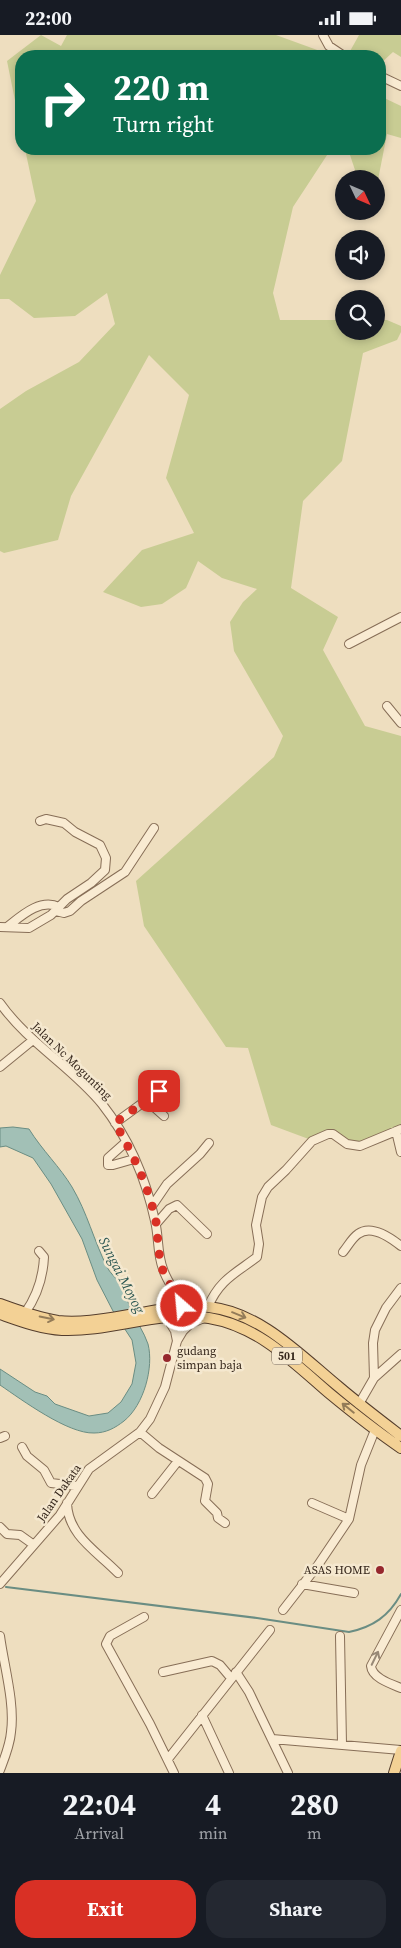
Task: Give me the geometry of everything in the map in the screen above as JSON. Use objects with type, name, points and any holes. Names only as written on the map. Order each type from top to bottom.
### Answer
[{"type":"main road","name":"501","points":[[0,1304],[25,1313],[60,1321],[107,1322],[207,1317],[245,1329],[284,1353],[375,1430],[401,1448]]},
{"type":"main road","name":"501","points":[[0,1314],[54,1329],[70,1330],[182,1306],[225,1310],[244,1316],[267,1329],[401,1436]]},
{"type":"main road","points":[[394,1773],[401,1751]]},
{"type":"street","points":[[323,35],[329,46],[335,50]]},
{"type":"street","points":[[386,79],[401,86]]},
{"type":"street","points":[[349,644],[401,617]]},
{"type":"street","points":[[387,705],[401,723]]},
{"type":"street","points":[[3,927],[29,928],[58,909],[105,870],[106,858],[100,845],[75,832],[64,823],[46,819],[40,821]]},
{"type":"street","points":[[3,927],[37,907],[49,904],[64,913],[70,911],[81,901],[124,872],[154,828]]},
{"type":"street","name":"Jalan Nc Mogunting","points":[[0,1003],[33,1040],[93,1094],[126,1141],[152,1206],[162,1269],[182,1306]]},
{"type":"street","points":[[0,1067],[33,1040]]},
{"type":"street","points":[[115,1123],[159,1091]]},
{"type":"street","points":[[146,1100],[164,1116]]},
{"type":"street","points":[[208,1307],[214,1293],[226,1280],[257,1257],[259,1244],[256,1225],[262,1197],[268,1187],[286,1170],[306,1146],[316,1138],[328,1134],[333,1134],[347,1144],[360,1145],[399,1130],[401,1152]]},
{"type":"street","points":[[126,1141],[108,1158],[108,1165],[134,1159]]},
{"type":"street","points":[[152,1206],[167,1183],[200,1154],[209,1143]]},
{"type":"street","points":[[156,1224],[172,1207],[177,1205],[206,1234]]},
{"type":"street","points":[[343,1252],[356,1235],[362,1231],[379,1233],[401,1246]]},
{"type":"street","points":[[25,1313],[32,1303],[41,1280],[44,1257],[39,1251]]},
{"type":"street","points":[[374,1378],[373,1343],[375,1330],[386,1308],[401,1288]]},
{"type":"street","name":"Jalan Dakata","points":[[1,1580],[34,1545],[67,1503],[93,1465],[140,1432],[157,1408],[165,1387],[177,1341],[190,1324],[207,1317]]},
{"type":"street","points":[[167,1318],[175,1331],[177,1341]]},
{"type":"street","points":[[359,1404],[374,1378],[401,1354]]},
{"type":"street","points":[[283,1610],[350,1519],[361,1465],[375,1430]]},
{"type":"street","points":[[140,1432],[150,1442],[205,1478],[208,1484],[205,1501],[217,1513],[218,1518],[225,1523]]},
{"type":"street","points":[[22,1447],[27,1456],[44,1470],[51,1483],[77,1486]]},
{"type":"street","points":[[152,1494],[178,1461]]},
{"type":"street","points":[[67,1503],[68,1512],[78,1536],[118,1573]]},
{"type":"street","points":[[312,1503],[350,1519]]},
{"type":"street","points":[[0,1527],[6,1534],[20,1535],[34,1545]]},
{"type":"street","points":[[302,1584],[354,1593]]},
{"type":"street","points":[[401,1610],[371,1666],[375,1675],[401,1688]]},
{"type":"street","points":[[144,1617],[110,1636],[106,1644],[174,1773]]},
{"type":"street","points":[[168,1759],[270,1630]]},
{"type":"street","points":[[0,1636],[12,1707],[9,1744],[0,1769]]},
{"type":"street","points":[[340,1636],[342,1744]]},
{"type":"street","points":[[163,1672],[212,1661],[234,1675],[249,1692],[288,1773]]},
{"type":"street","points":[[202,1715],[229,1773]]},
{"type":"street","points":[[272,1739],[342,1744],[401,1751]]},
{"type":"green space","points":[[41,35],[61,46],[67,35],[276,35],[317,50],[21,50]]},
{"type":"green space","points":[[359,35],[401,35],[401,57],[393,52],[386,58],[386,50],[351,50]]},
{"type":"green space","points":[[15,55],[15,100],[7,61]]},
{"type":"green space","points":[[386,99],[401,106],[401,138],[387,134],[386,139]]},
{"type":"green space","points":[[26,155],[327,155],[293,207],[273,293],[280,320],[335,320],[335,340],[385,340],[385,320],[401,326],[401,332],[397,340],[363,353],[342,461],[303,501],[291,588],[338,617],[323,650],[365,726],[401,736],[401,1129],[367,1141],[351,1144],[328,1135],[314,1141],[271,1125],[248,1048],[226,1047],[144,926],[136,881],[274,757],[283,736],[234,651],[230,622],[243,602],[257,589],[222,578],[198,561],[186,588],[162,604],[141,607],[103,592],[142,550],[194,533],[166,478],[189,395],[149,355],[71,496],[58,540],[4,553],[0,551],[0,409],[26,391],[79,362],[115,324],[107,293],[75,316],[34,318],[9,299],[0,299],[0,275],[36,201]]},
{"type":"green space","points":[[350,155],[383,155],[380,170],[355,170]]},
{"type":"water","points":[[0,1128],[29,1129],[72,1187],[82,1206],[107,1267],[123,1288],[131,1310],[148,1344],[150,1363],[142,1396],[131,1414],[121,1424],[106,1431],[94,1433],[71,1428],[46,1415],[0,1385],[0,1369],[35,1392],[47,1396],[55,1404],[89,1416],[108,1413],[121,1402],[132,1384],[136,1363],[132,1340],[113,1311],[97,1280],[82,1239],[51,1184],[33,1158],[6,1146],[0,1147]]},
{"type":"waterway","points":[[6,1587],[257,1618],[349,1632],[366,1627],[380,1619],[391,1609],[401,1594]]},
{"type":"place","name":"gudang simpan baja","points":[[167,1358]]},
{"type":"place","name":"ASAS HOME","points":[[380,1570]]},
{"type":"route","points":[[159,1091],[115,1123],[126,1141],[142,1177],[156,1224],[157,1245],[162,1269],[182,1306]]},
{"type":"water label","name":"Sungai Moyog","points":[[122,1275]]}]
